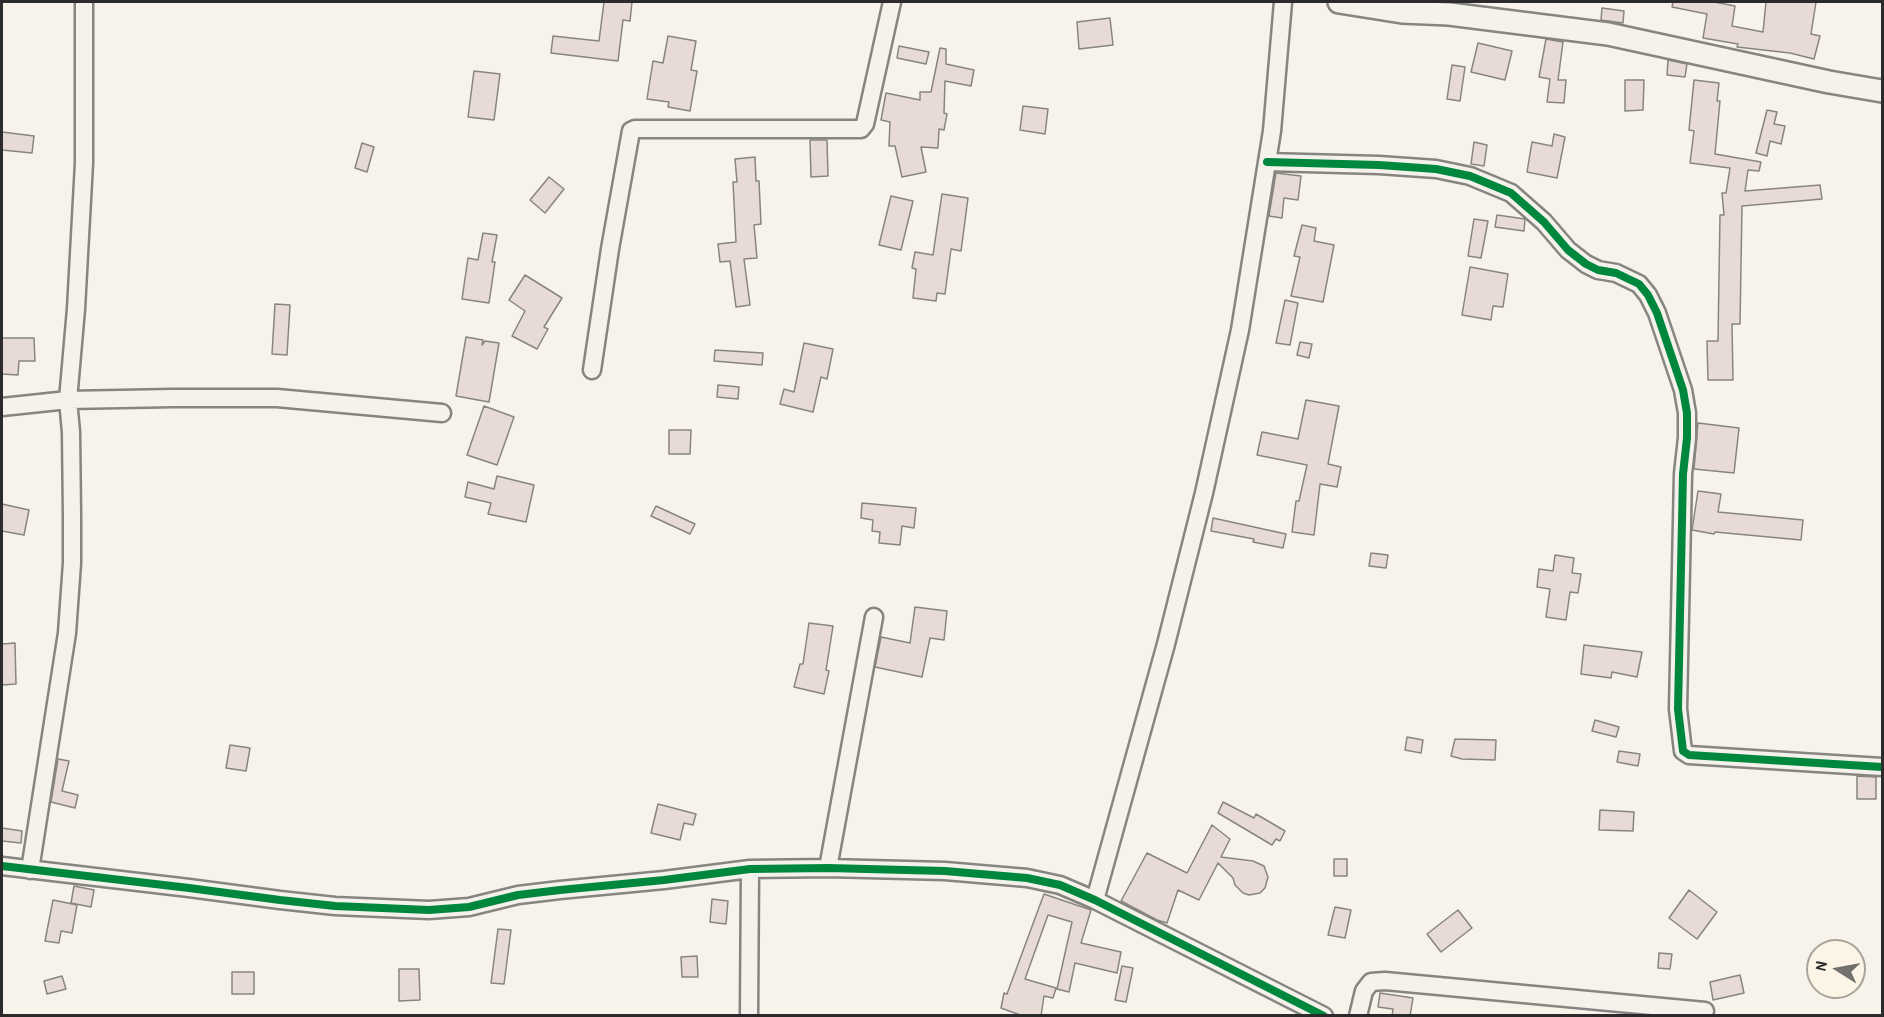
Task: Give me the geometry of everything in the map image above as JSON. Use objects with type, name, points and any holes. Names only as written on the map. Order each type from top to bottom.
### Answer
[{"type":"street","points":[[30,870],[68,633],[72,516],[71,432],[68,400],[84,163],[84,2]]},
{"type":"street","points":[[592,370],[631,131],[635,129],[861,129],[866,124],[892,2]]},
{"type":"street","points":[[1095,900],[1166,644],[1204,493],[1240,330],[1272,131],[1283,2]]},
{"type":"street","points":[[1339,2],[1402,12],[1449,14],[1608,34],[1829,82],[1882,91]]},
{"type":"street","points":[[1267,162],[1425,168],[1470,176],[1511,193],[1544,222],[1568,250],[1587,264],[1599,270],[1616,273],[1639,284],[1658,313],[1683,390],[1687,413],[1683,474],[1678,709],[1683,751],[1694,756],[1882,767]]},
{"type":"street","points":[[2,408],[68,400],[277,399],[442,413]]},
{"type":"street","points":[[828,868],[874,617]]},
{"type":"street","points":[[2,866],[302,903],[429,910],[469,908],[518,896],[560,890],[750,869],[945,871],[1027,879],[1060,885],[1095,900],[1324,1016]]},
{"type":"street","points":[[749,1016],[750,869]]},
{"type":"street","points":[[1358,1016],[1364,991],[1371,982],[1385,981],[1705,1011]]},
{"type":"building","points":[[604,2],[632,2],[630,21],[623,20],[618,61],[551,53],[553,36],[599,41]]},
{"type":"building","points":[[1673,2],[1714,2],[1735,6],[1732,26],[1763,32],[1766,2],[1816,2],[1811,34],[1820,36],[1814,59],[1790,53],[1737,47],[1738,44],[1703,38],[1707,14],[1672,7]]},
{"type":"building","points":[[1602,8],[1624,11],[1623,23],[1601,20]]},
{"type":"building","points":[[1110,18],[1113,45],[1079,49],[1077,22]]},
{"type":"building","points":[[668,36],[696,41],[691,70],[697,71],[690,111],[668,107],[669,102],[647,99],[653,61],[663,63]]},
{"type":"building","points":[[1546,39],[1563,42],[1558,80],[1566,80],[1564,103],[1547,102],[1550,79],[1539,77]]},
{"type":"building","points":[[1478,43],[1512,51],[1505,80],[1471,72]]},
{"type":"building","points":[[899,46],[929,52],[926,64],[897,58]]},
{"type":"building","points":[[940,48],[946,49],[946,64],[974,70],[971,86],[945,81],[944,113],[947,114],[944,130],[939,129],[938,148],[921,147],[926,172],[902,177],[895,146],[889,146],[890,122],[881,120],[886,93],[920,100],[920,92],[931,92]]},
{"type":"building","points":[[1668,60],[1687,64],[1685,77],[1667,75]]},
{"type":"building","points":[[1452,65],[1465,67],[1460,101],[1447,99]]},
{"type":"building","points":[[474,71],[500,74],[494,120],[468,117]]},
{"type":"building","points":[[1625,80],[1644,80],[1643,110],[1625,111]]},
{"type":"building","points":[[1694,80],[1719,83],[1717,101],[1720,101],[1715,154],[1761,162],[1759,171],[1748,170],[1745,191],[1820,185],[1822,199],[1742,206],[1740,324],[1732,324],[1733,380],[1708,380],[1707,341],[1718,341],[1720,215],[1724,215],[1722,193],[1726,193],[1730,168],[1690,163],[1694,131],[1689,130]]},
{"type":"building","points":[[1023,106],[1048,109],[1045,134],[1020,130]]},
{"type":"building","points":[[1767,110],[1777,112],[1774,124],[1785,126],[1781,144],[1770,141],[1767,156],[1756,153]]},
{"type":"building","points":[[2,132],[34,136],[32,153],[2,150]]},
{"type":"building","points":[[1554,134],[1565,137],[1557,178],[1527,172],[1532,142],[1552,146]]},
{"type":"building","points":[[810,140],[827,140],[828,176],[811,177]]},
{"type":"building","points":[[1474,142],[1487,145],[1484,166],[1471,164]]},
{"type":"building","points":[[362,143],[374,147],[367,172],[355,168]]},
{"type":"building","points":[[755,157],[756,181],[759,181],[761,224],[754,225],[757,258],[744,259],[750,305],[736,307],[730,261],[720,262],[718,244],[736,242],[733,182],[737,182],[735,159]]},
{"type":"building","points":[[1276,173],[1301,176],[1298,200],[1284,198],[1282,218],[1269,216]]},
{"type":"building","points":[[549,177],[564,189],[545,213],[530,200]]},
{"type":"building","points":[[942,194],[968,198],[961,251],[951,249],[945,294],[937,293],[936,301],[913,298],[916,269],[912,268],[915,252],[933,255]]},
{"type":"building","points":[[891,196],[913,201],[901,250],[879,245]]},
{"type":"building","points":[[1497,215],[1525,219],[1524,231],[1495,227]]},
{"type":"building","points":[[1474,219],[1488,221],[1481,258],[1468,256]]},
{"type":"building","points":[[1302,225],[1316,228],[1314,241],[1334,245],[1323,302],[1291,296],[1300,257],[1294,256]]},
{"type":"building","points":[[483,233],[497,235],[492,262],[495,262],[489,303],[462,299],[468,258],[478,260]]},
{"type":"building","points":[[1470,267],[1508,274],[1503,307],[1493,306],[1491,320],[1462,315]]},
{"type":"building","points":[[525,275],[562,298],[544,327],[548,329],[537,349],[512,336],[525,311],[509,300]]},
{"type":"building","points":[[1285,300],[1298,303],[1290,345],[1276,343]]},
{"type":"building","points":[[275,304],[290,305],[287,355],[272,354]]},
{"type":"building","points":[[466,337],[483,340],[482,345],[485,341],[499,343],[489,402],[456,396]]},
{"type":"building","points":[[2,338],[34,338],[35,361],[19,361],[18,375],[2,374]]},
{"type":"building","points":[[1300,342],[1312,344],[1309,358],[1297,355]]},
{"type":"building","points":[[804,343],[833,349],[827,379],[821,377],[813,412],[780,404],[784,389],[794,392]]},
{"type":"building","points":[[715,350],[763,353],[762,365],[714,361]]},
{"type":"building","points":[[718,385],[739,387],[738,399],[717,397]]},
{"type":"building","points":[[1306,400],[1339,406],[1328,464],[1341,467],[1337,487],[1320,484],[1314,535],[1292,532],[1296,501],[1299,501],[1307,465],[1257,455],[1262,432],[1298,439]]},
{"type":"building","points":[[484,406],[514,417],[497,465],[467,455]]},
{"type":"building","points":[[1698,423],[1739,428],[1734,473],[1694,469]]},
{"type":"building","points":[[669,430],[691,430],[690,454],[669,454]]},
{"type":"building","points":[[497,476],[534,485],[526,522],[488,514],[491,503],[465,497],[468,482],[494,489]]},
{"type":"building","points":[[1698,491],[1721,494],[1718,512],[1803,520],[1801,540],[1715,532],[1714,534],[1692,530]]},
{"type":"building","points":[[862,503],[916,508],[914,528],[902,526],[900,545],[879,543],[880,532],[872,531],[873,520],[861,518]]},
{"type":"building","points":[[2,504],[29,510],[24,535],[2,531]]},
{"type":"building","points":[[656,506],[695,524],[690,534],[651,516]]},
{"type":"building","points":[[1213,518],[1286,534],[1283,548],[1253,542],[1254,539],[1211,531]]},
{"type":"building","points":[[1371,553],[1388,555],[1386,568],[1369,566]]},
{"type":"building","points":[[1555,555],[1574,558],[1572,573],[1581,574],[1578,593],[1570,592],[1566,620],[1546,617],[1550,589],[1537,587],[1539,569],[1553,571]]},
{"type":"building","points":[[915,607],[947,611],[944,640],[930,638],[922,677],[875,667],[881,637],[910,643]]},
{"type":"building","points":[[809,623],[833,626],[826,670],[829,671],[824,694],[794,687],[800,664],[803,664]]},
{"type":"building","points":[[15,643],[16,684],[2,685],[2,644]]},
{"type":"building","points":[[1584,645],[1642,652],[1637,677],[1612,672],[1611,678],[1581,674]]},
{"type":"building","points":[[1595,720],[1619,727],[1616,737],[1592,731]]},
{"type":"building","points":[[1407,737],[1423,740],[1421,753],[1405,750]]},
{"type":"building","points":[[1455,739],[1496,740],[1495,760],[1462,759],[1451,756]]},
{"type":"building","points":[[230,745],[250,748],[246,771],[226,768]]},
{"type":"building","points":[[1619,751],[1640,754],[1638,766],[1617,762]]},
{"type":"building","points":[[58,759],[69,761],[62,791],[78,795],[75,808],[51,802]]},
{"type":"building","points":[[1857,776],[1876,777],[1876,799],[1857,799]]},
{"type":"building","points":[[1223,802],[1254,818],[1256,814],[1285,831],[1280,841],[1276,839],[1272,845],[1218,813]]},
{"type":"building","points":[[658,804],[696,814],[693,825],[684,823],[680,840],[651,833]]},
{"type":"building","points":[[1600,810],[1634,812],[1633,831],[1599,830]]},
{"type":"building","points":[[1212,825],[1230,839],[1221,857],[1253,861],[1264,866],[1268,877],[1265,888],[1260,893],[1249,895],[1243,893],[1235,885],[1233,878],[1218,863],[1199,900],[1178,890],[1167,923],[1121,901],[1147,853],[1187,873]]},
{"type":"building","points":[[2,828],[22,831],[21,843],[2,841]]},
{"type":"building","points":[[1334,859],[1347,859],[1347,876],[1334,876]]},
{"type":"building","points":[[74,886],[94,890],[91,907],[71,903]]},
{"type":"building","points":[[1689,890],[1717,912],[1697,939],[1669,918]]},
{"type":"building","points":[[1044,894],[1091,910],[1081,943],[1121,952],[1117,973],[1075,963],[1069,992],[1057,989],[1072,922],[1048,915],[1025,979],[1056,988],[1053,998],[1044,996],[1041,1016],[1023,1016],[1001,1008],[1004,993],[1007,994]]},
{"type":"building","points":[[712,899],[728,901],[726,924],[710,922]]},
{"type":"building","points":[[53,900],[77,905],[72,933],[61,931],[59,943],[45,941]]},
{"type":"building","points":[[1335,907],[1351,910],[1345,938],[1328,935]]},
{"type":"building","points":[[1458,910],[1472,928],[1441,952],[1427,934]]},
{"type":"building","points":[[498,929],[511,930],[504,984],[491,983]]},
{"type":"building","points":[[1659,953],[1672,954],[1670,969],[1658,968]]},
{"type":"building","points":[[697,956],[698,977],[682,977],[681,957]]},
{"type":"building","points":[[1122,966],[1133,968],[1126,1002],[1115,1000]]},
{"type":"building","points":[[399,969],[419,969],[420,1000],[399,1001]]},
{"type":"building","points":[[232,972],[254,972],[254,994],[232,994]]},
{"type":"building","points":[[1740,975],[1744,993],[1713,1000],[1710,982]]},
{"type":"building","points":[[62,976],[66,989],[47,994],[44,981]]},
{"type":"building","points":[[1380,993],[1413,998],[1410,1016],[1392,1016],[1393,1009],[1378,1007]]},
{"type":"cycle path","points":[[1267,162],[1379,165],[1436,169],[1470,176],[1511,193],[1544,222],[1568,250],[1586,264],[1598,270],[1616,273],[1639,284],[1648,295],[1657,313],[1683,390],[1687,413],[1683,474],[1678,709],[1683,751],[1689,755],[1882,767]]},
{"type":"cycle path","points":[[2,866],[335,906],[429,910],[469,907],[518,895],[750,869],[945,871],[1027,878],[1060,885],[1095,900],[1324,1016]]}]
